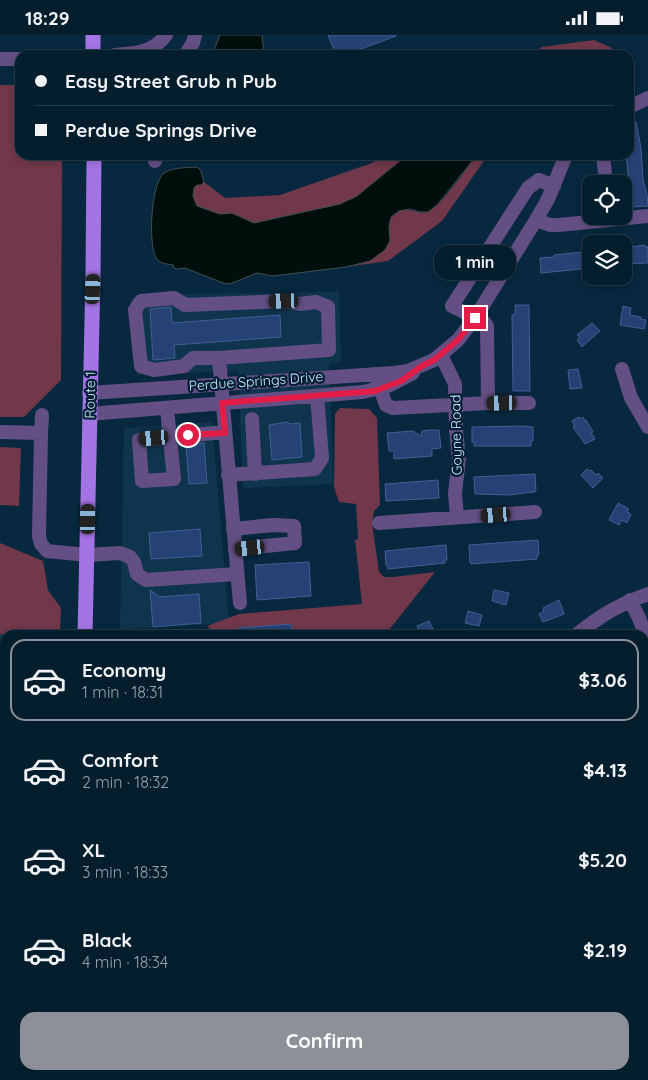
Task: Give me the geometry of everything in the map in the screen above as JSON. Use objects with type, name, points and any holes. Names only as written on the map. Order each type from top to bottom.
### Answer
[{"type":"main road","points":[[93,35],[93,50]]},
{"type":"main road","name":"Route 1","points":[[85,630],[89,414],[94,275],[94,160]]},
{"type":"street","points":[[148,50],[161,42],[166,35]]},
{"type":"street","points":[[188,50],[195,35]]},
{"type":"street","points":[[0,59],[15,59]]},
{"type":"street","points":[[634,105],[648,98]]},
{"type":"street","name":"Perdue Springs Drive","points":[[89,414],[363,392],[380,389],[401,381],[440,355],[458,340],[475,318],[536,220],[554,186],[564,160]]},
{"type":"street","points":[[604,160],[605,175]]},
{"type":"street","points":[[488,403],[487,326],[484,322],[452,306],[528,188],[539,180],[554,186]]},
{"type":"street","points":[[632,217],[648,216]]},
{"type":"street","points":[[536,220],[550,225],[582,222]]},
{"type":"street","points":[[174,298],[185,305],[284,301],[316,302],[328,307],[329,350],[219,359],[193,358],[184,366],[154,371],[141,365],[135,311],[141,301],[174,298]]},
{"type":"street","name":"Goyne Road","points":[[440,355],[455,384],[459,459],[455,493],[457,517]]},
{"type":"street","points":[[219,359],[240,603]]},
{"type":"street","name":"Perdue Springs Drive","points":[[90,393],[375,374],[408,371],[422,366]]},
{"type":"street","points":[[622,369],[631,398],[648,427]]},
{"type":"street","points":[[375,374],[386,405],[393,407],[530,403]]},
{"type":"street","points":[[228,475],[315,469],[322,458],[317,396]]},
{"type":"street","points":[[167,407],[170,437],[225,433]]},
{"type":"street","points":[[42,415],[39,536],[40,545],[47,551],[87,555],[120,553],[126,555],[134,562],[137,574],[146,580],[237,574]]},
{"type":"street","points":[[252,419],[255,473]]},
{"type":"street","points":[[0,431],[41,433]]},
{"type":"street","points":[[379,523],[535,512]]},
{"type":"street","points":[[233,529],[273,525],[294,526],[295,543],[235,549]]},
{"type":"street","points":[[582,630],[599,617],[630,600],[648,594]]},
{"type":"street","points":[[630,600],[644,630]]},
{"type":"shaded area","points":[[220,35],[262,35],[264,50],[214,50]]},
{"type":"shaded area","points":[[594,40],[612,48],[612,50],[537,50],[542,47]]},
{"type":"shaded area","points":[[0,85],[15,85],[15,160],[62,160],[61,380],[24,417],[0,417]]},
{"type":"shaded area","points":[[376,160],[401,160],[357,196],[340,204],[254,223],[232,214],[220,214],[197,206],[193,196],[194,188],[204,182],[225,198],[280,195],[372,163]]},
{"type":"shaded area","points":[[401,160],[473,160],[437,205],[428,212],[410,209],[399,211],[391,217],[389,227],[390,241],[385,250],[370,261],[346,267],[273,276],[257,273],[230,284],[185,268],[176,269],[173,265],[161,263],[156,258],[152,240],[153,202],[159,180],[163,174],[170,170],[197,167],[201,171],[204,182],[194,188],[193,196],[197,206],[220,214],[232,213],[254,223],[340,204],[357,196]]},
{"type":"shaded area","points":[[473,160],[485,160],[442,221],[388,261],[346,267],[370,261],[390,241],[389,223],[394,215],[404,210],[430,211],[448,193]]},
{"type":"shaded area","points":[[339,292],[341,362],[329,364],[333,484],[243,488],[238,371],[137,375],[130,299],[174,294]]},
{"type":"shaded area","points":[[340,408],[369,409],[377,418],[380,505],[374,511],[372,523],[379,572],[384,577],[393,577],[435,572],[389,630],[211,630],[207,626],[239,614],[362,604],[355,540],[358,539],[356,504],[339,502],[334,487],[335,414]]},
{"type":"shaded area","points":[[212,422],[229,623],[120,629],[124,428]]},
{"type":"shaded area","points":[[0,447],[21,448],[19,506],[0,505]]},
{"type":"shaded area","points":[[0,543],[43,561],[48,590],[61,608],[60,630],[0,630]]},
{"type":"building","points":[[328,35],[396,35],[358,50],[334,50]]},
{"type":"building","points":[[634,122],[636,122],[648,206],[632,207],[632,175],[628,175],[627,160],[634,160]]},
{"type":"building","points":[[645,245],[645,247],[648,247],[648,263],[632,264],[632,247]]},
{"type":"building","points":[[582,252],[582,269],[541,273],[540,258],[554,257],[554,255]]},
{"type":"building","points":[[515,305],[529,305],[530,391],[513,391],[512,315],[515,314]]},
{"type":"building","points":[[623,306],[631,308],[630,315],[646,320],[644,329],[620,325]]},
{"type":"building","points":[[171,307],[172,323],[280,315],[281,337],[174,345],[175,358],[153,360],[150,309]]},
{"type":"building","points":[[592,323],[600,331],[582,347],[577,340],[580,338],[577,335]]},
{"type":"building","points":[[578,369],[582,388],[570,389],[568,370]]},
{"type":"building","points":[[579,417],[580,419],[583,417],[586,420],[595,439],[585,444],[573,427],[575,426],[572,421]]},
{"type":"building","points":[[288,422],[289,424],[300,423],[302,457],[272,460],[269,425]]},
{"type":"building","points":[[472,427],[533,427],[531,446],[474,446],[474,442],[472,442]]},
{"type":"building","points":[[439,430],[441,448],[432,449],[432,456],[394,459],[394,451],[389,451],[387,433],[413,431],[421,436],[422,431]]},
{"type":"building","points":[[204,443],[207,483],[189,484],[186,444]]},
{"type":"building","points":[[587,469],[596,475],[598,473],[603,478],[593,488],[581,475]]},
{"type":"building","points":[[535,474],[536,491],[534,492],[508,495],[475,494],[474,477]]},
{"type":"building","points":[[438,480],[439,498],[386,501],[385,484]]},
{"type":"building","points":[[618,503],[629,509],[627,512],[631,514],[627,523],[622,520],[619,525],[609,520]]},
{"type":"building","points":[[200,529],[202,556],[151,559],[149,533]]},
{"type":"building","points":[[538,540],[539,555],[537,555],[537,559],[471,564],[470,561],[469,545]]},
{"type":"building","points":[[446,545],[447,560],[444,560],[445,563],[388,569],[386,565],[385,551]]},
{"type":"building","points":[[309,562],[311,596],[257,600],[255,565]]},
{"type":"building","points":[[150,590],[160,597],[199,594],[201,623],[153,627]]},
{"type":"building","points":[[494,590],[509,593],[506,605],[492,601]]},
{"type":"building","points":[[559,600],[564,614],[543,622],[539,614],[544,611],[543,608]]},
{"type":"building","points":[[468,611],[482,615],[479,626],[465,623]]},
{"type":"building","points":[[429,621],[434,630],[419,630],[417,626]]},
{"type":"building","points":[[291,624],[292,630],[239,630],[239,628]]},
{"type":"route","points":[[188,435],[225,433],[222,403],[375,391],[401,381],[446,351],[458,340],[475,318]]}]
